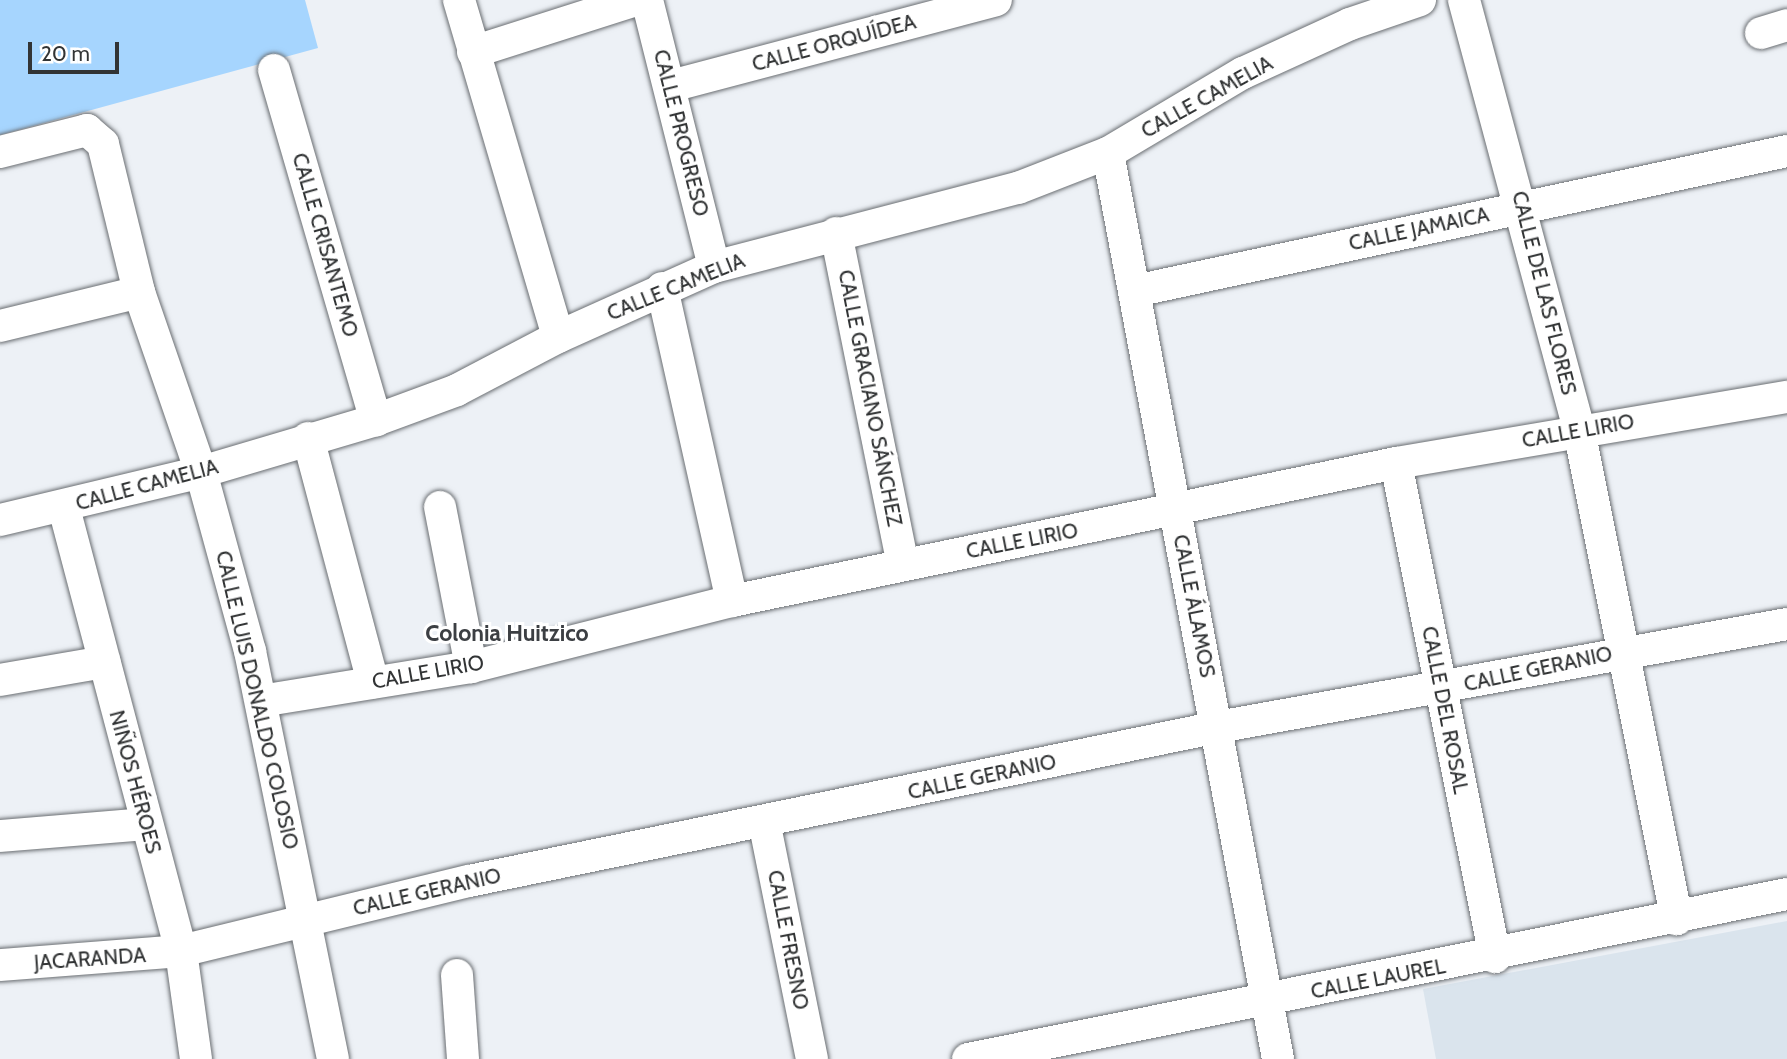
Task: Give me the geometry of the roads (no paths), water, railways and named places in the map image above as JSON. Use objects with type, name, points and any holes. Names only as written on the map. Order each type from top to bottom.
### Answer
[{"type":"street","points":[[458,0],[558,337]]},
{"type":"street","points":[[473,52],[636,0]]},
{"type":"street","name":"CALLE PROGRESO","points":[[647,0],[671,86],[714,267]]},
{"type":"street","name":"CALLE ORQUÍDEA","points":[[671,86],[996,0]]},
{"type":"street","name":"CALLE CAMELIA","points":[[0,520],[64,508],[201,472],[308,438],[376,420],[457,390],[558,337],[662,288],[714,267],[836,233],[1017,188],[1108,153],[1346,12],[1420,0]]},
{"type":"street","name":"CALLE DE LAS FLORES","points":[[1464,0],[1523,206],[1579,430],[1626,650],[1677,919]]},
{"type":"street","name":"CALLE CRISANTEMO","points":[[274,70],[376,420]]},
{"type":"street","name":"CALLE LUIS DONALDO COLOSIO","points":[[0,152],[87,130],[103,144],[139,292],[201,472],[261,701],[333,1059]]},
{"type":"street","name":"CALLE JAMAICA","points":[[1135,291],[1523,206],[1787,152]]},
{"type":"street","name":"CALLE ÁLAMOS","points":[[1108,153],[1279,1059]]},
{"type":"street","name":"CALLE GRACIANO SÁNCHEZ","points":[[836,233],[903,564]]},
{"type":"street","points":[[662,288],[732,601]]},
{"type":"street","points":[[0,326],[139,292]]},
{"type":"street","name":"CALLE LIRIO","points":[[261,701],[471,667],[732,601],[903,564],[1175,512],[1396,463],[1787,397]]},
{"type":"street","points":[[308,438],[373,682]]},
{"type":"street","name":"CALLE DEL ROSAL","points":[[1396,463],[1495,957]]},
{"type":"street","name":"NIÑOS HÉROES","points":[[64,508],[181,951],[196,1059]]},
{"type":"street","points":[[440,508],[471,667]]},
{"type":"street","name":"CALLE GERANIO","points":[[181,951],[307,920],[764,821],[1218,727],[1441,690],[1626,650],[1787,624]]},
{"type":"street","points":[[0,680],[104,662]]},
{"type":"street","name":"CALLE FRESNO","points":[[764,821],[812,1059]]},
{"type":"street","points":[[0,836],[146,824]]},
{"type":"street","name":"CALLE LAUREL","points":[[968,1059],[1495,957],[1787,894]]},
{"type":"street","name":"JACARANDA","points":[[0,965],[181,951]]},
{"type":"street","points":[[457,975],[463,1059]]},
{"type":"district","name":"Colonia Huitzico","points":[[507,633]]}]
